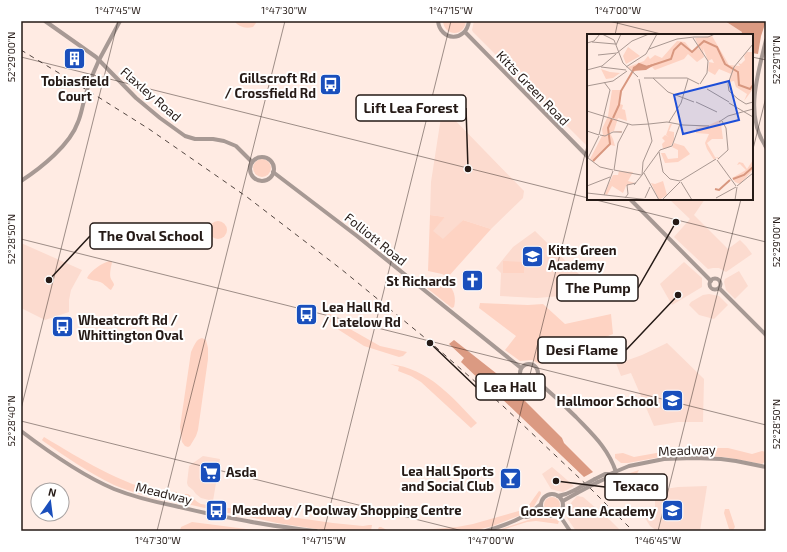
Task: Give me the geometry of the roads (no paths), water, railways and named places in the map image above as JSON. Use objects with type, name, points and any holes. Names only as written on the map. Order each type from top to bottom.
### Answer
[{"type":"street","name":"Flaxley Road","points":[[45,21],[99,60],[136,98],[185,136],[195,139],[213,139],[224,141],[236,146],[252,162]]},
{"type":"street","points":[[21,181],[37,170],[61,148],[72,133],[78,123],[89,83],[99,60],[120,21]]},
{"type":"street","points":[[438,21],[441,30],[451,37],[462,35],[467,29],[469,21]]},
{"type":"street","name":"Kitts Green Road","points":[[465,32],[587,156]]},
{"type":"street","points":[[766,40],[757,81],[754,108],[758,132],[766,147]]},
{"type":"street","points":[[259,157],[268,158],[273,165],[273,172],[268,179],[256,179],[252,176],[250,166],[252,162],[259,157]]},
{"type":"street","name":"Folliott Road","points":[[273,172],[351,231],[522,368]]},
{"type":"street","points":[[631,200],[711,281],[710,284],[712,287],[716,289],[719,288],[766,335]]},
{"type":"street","points":[[711,281],[713,279],[717,279],[721,284],[719,288]]},
{"type":"street","points":[[530,364],[535,366],[538,372],[536,380],[526,382],[521,379],[520,373],[524,365],[530,364]]},
{"type":"street","points":[[536,380],[553,394],[599,440],[607,452],[616,472]]},
{"type":"street","name":"Meadway","points":[[22,431],[34,441],[84,474],[114,489],[143,499],[188,510],[246,521],[316,531]]},
{"type":"street","name":"Meadway","points":[[558,496],[576,491],[596,481],[605,474],[616,472],[629,466],[664,459],[720,459],[766,467]]},
{"type":"street","name":"Meadway","points":[[563,501],[576,491]]},
{"type":"street","points":[[486,531],[499,527],[534,511],[547,496],[553,494],[558,496],[563,501],[562,508],[556,515],[544,513],[522,517]]},
{"type":"street","points":[[541,504],[541,508],[544,513]]},
{"type":"street","points":[[558,514],[570,531]]},
{"type":"railway","points":[[21,50],[149,129],[247,197],[341,269],[430,342],[503,406],[633,531]]},
{"type":"place","name":"Tobiasfield Court","points":[[75,59]]},
{"type":"place","name":"Gillscroft Rd / Crossfield Rd","points":[[331,85]]},
{"type":"place","name":"Lift Lea Forest","points":[[468,169]]},
{"type":"place","name":"The Pump","points":[[676,222]]},
{"type":"place","name":"Kitts Green Academy","points":[[533,257]]},
{"type":"place","name":"The Oval School","points":[[49,280]]},
{"type":"place","name":"St Richards","points":[[472,281]]},
{"type":"place","name":"Desi Flame","points":[[678,295]]},
{"type":"place","name":"Lea Hall Rd / Latelow Rd","points":[[307,314]]},
{"type":"place","name":"Wheatcroft Rd / Whittington Oval","points":[[62,327]]},
{"type":"place","name":"Lea Hall","points":[[430,343]]},
{"type":"place","name":"Hallmoor School","points":[[673,401]]},
{"type":"place","name":"Asda","points":[[210,472]]},
{"type":"place","name":"Lea Hall Sports and Social Club","points":[[510,478]]},
{"type":"place","name":"Texaco","points":[[556,481]]},
{"type":"place","name":"Meadway / Poolway Shopping Centre","points":[[217,510]]},
{"type":"place","name":"Gossey Lane Academy","points":[[672,511]]}]
